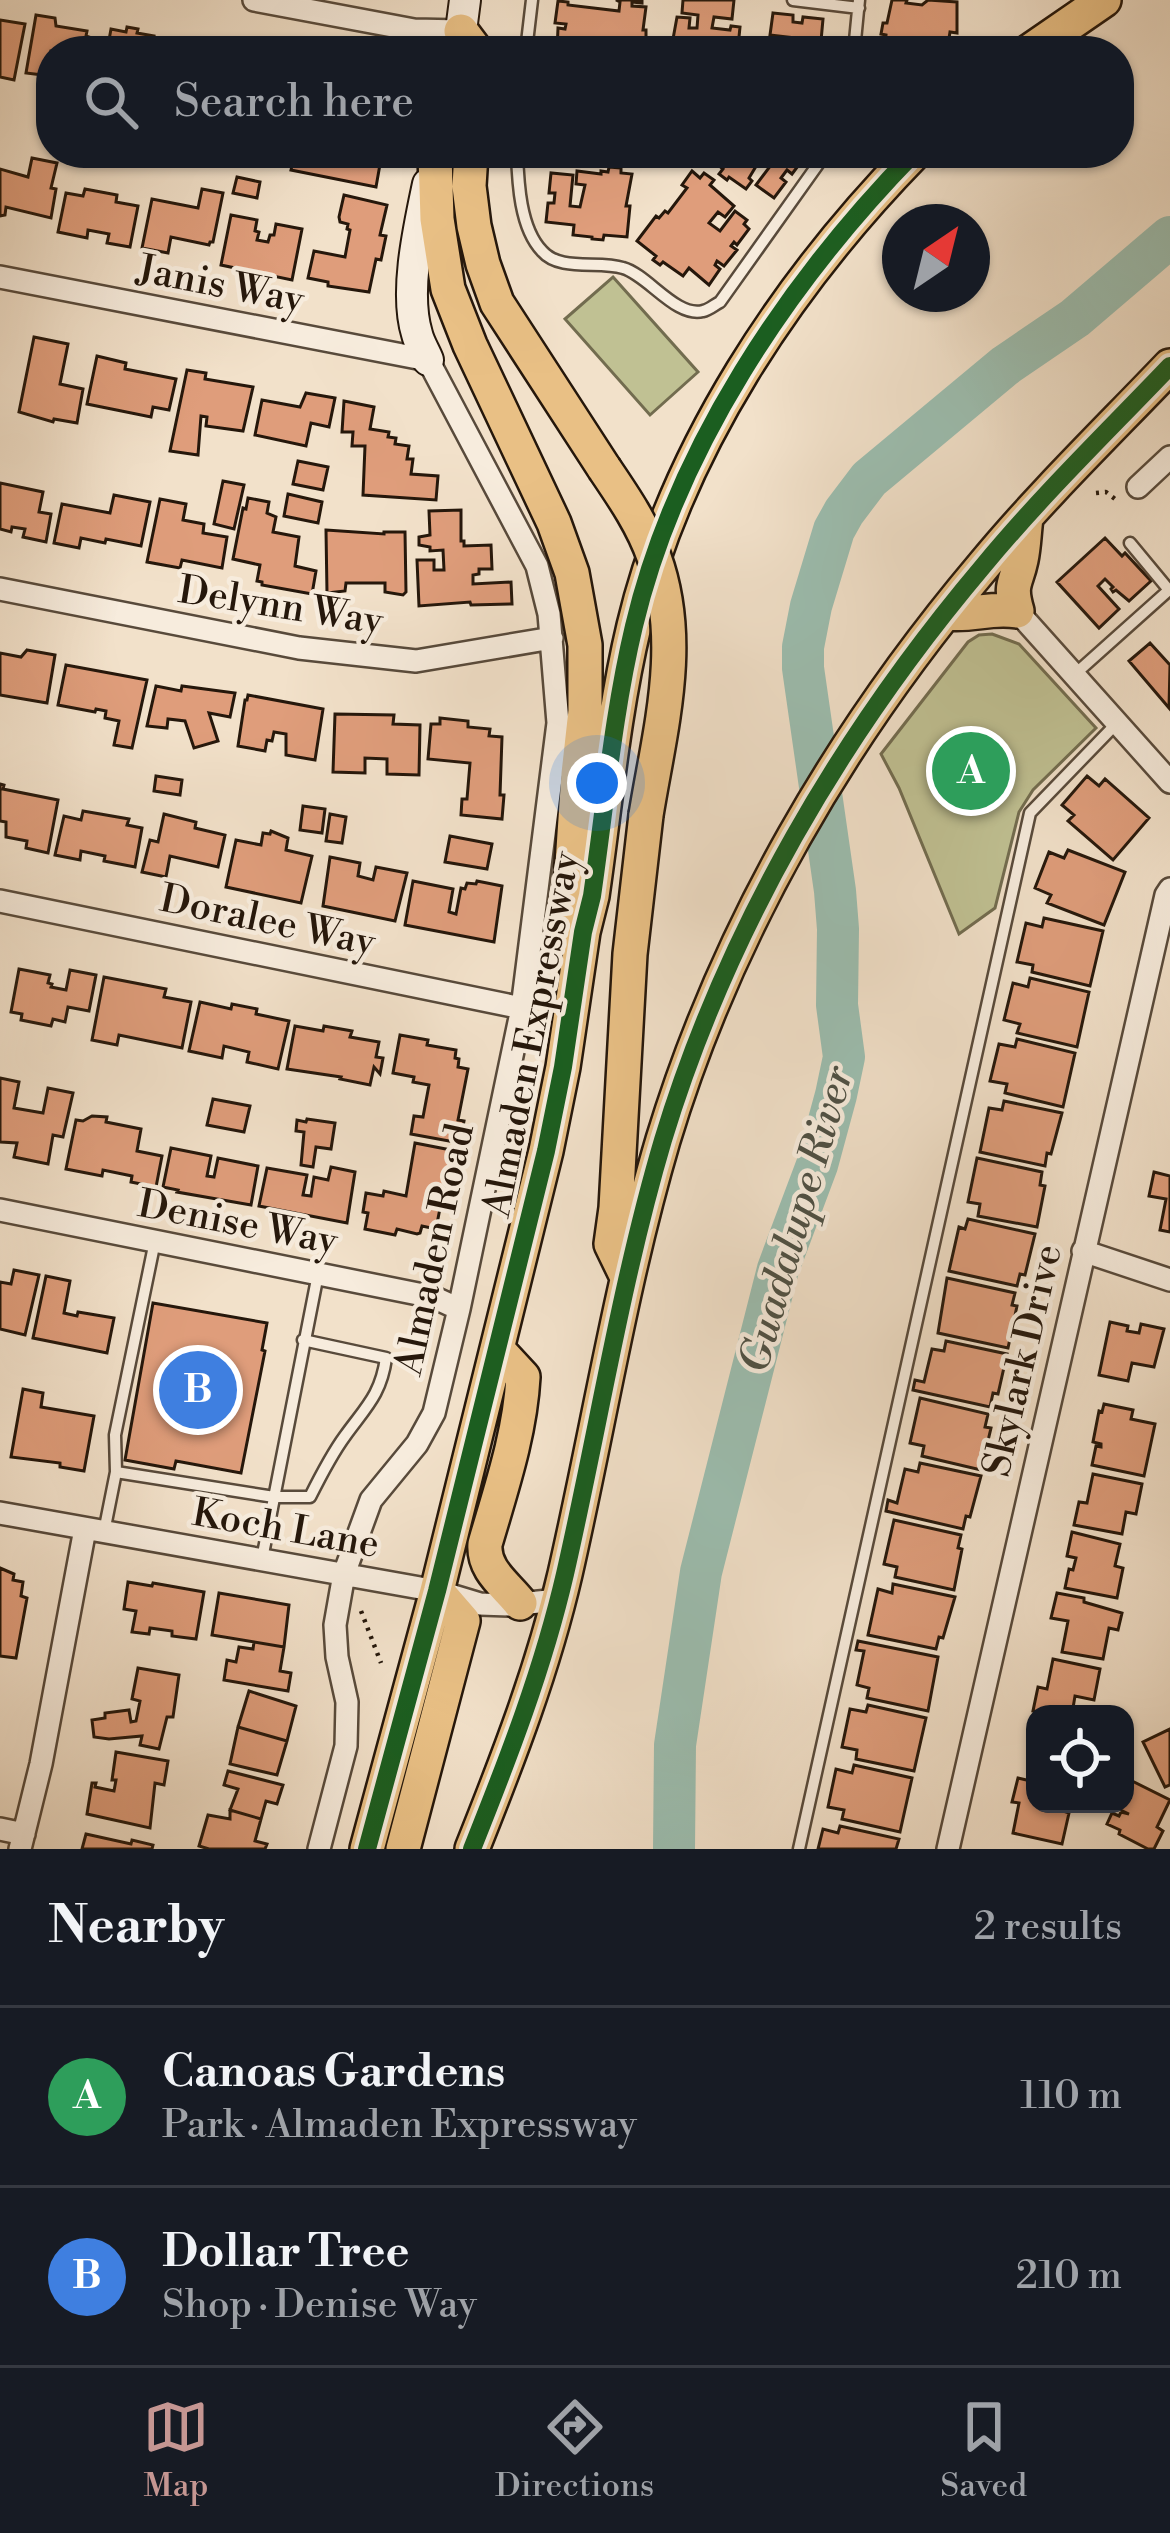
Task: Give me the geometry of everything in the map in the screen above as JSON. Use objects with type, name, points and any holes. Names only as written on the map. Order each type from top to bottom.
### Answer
[{"type":"main road","points":[[1052,36],[1104,0]]},
{"type":"main road","points":[[428,360],[416,333],[412,300],[432,168]]},
{"type":"main road","points":[[435,168],[437,219],[448,289],[572,573],[585,645],[585,711],[571,894],[583,932]]},
{"type":"main road","points":[[470,168],[474,226],[497,303],[636,518],[654,556],[669,622],[671,662],[630,954],[611,1244],[627,1277]]},
{"type":"main road","name":"Almaden Expressway","points":[[367,1849],[437,1591],[546,1151],[634,626],[646,584],[686,482],[740,377],[817,262],[900,168]]},
{"type":"main road","points":[[472,1849],[534,1687],[558,1600],[627,1277],[664,1137],[701,1034],[755,912],[856,735],[946,613],[1026,518],[1170,366]]},
{"type":"main road","points":[[946,613],[973,616],[998,608],[1016,611],[1012,593],[1021,566],[1026,518]]},
{"type":"main road","points":[[498,1350],[523,1377],[522,1401],[484,1557],[488,1568],[520,1603]]},
{"type":"main road","points":[[403,1849],[463,1622],[437,1591]]},
{"type":"street","points":[[254,0],[414,30],[463,33]]},
{"type":"street","name":"Janis Way","points":[[0,277],[428,360]]},
{"type":"street","name":"Almaden Road","points":[[319,1849],[346,1746],[347,1702],[335,1625],[344,1574],[371,1501],[417,1444],[434,1413],[460,1310],[522,1009],[558,723],[552,638],[537,566],[428,360]]},
{"type":"street","points":[[1138,487],[1170,457]]},
{"type":"street","name":"Delynn Way","points":[[0,589],[299,648],[416,661],[552,638]]},
{"type":"street","points":[[1016,611],[1170,782]]},
{"type":"street","name":"Skylark Drive","points":[[948,1849],[1170,889]]},
{"type":"street","name":"Doralee Way","points":[[0,901],[522,1009]]},
{"type":"street","name":"Denise Way","points":[[0,1210],[433,1297],[460,1310]]},
{"type":"street","points":[[1083,1252],[1170,1280]]},
{"type":"street","name":"Koch Lane","points":[[0,1514],[437,1591],[481,1604],[558,1600]]},
{"type":"street","points":[[0,1828],[22,1842],[94,1530]]},
{"type":"lane","points":[[528,36],[532,0]]},
{"type":"lane","points":[[794,0],[859,4],[856,36]]},
{"type":"lane","points":[[517,168],[527,222],[538,248],[548,257],[621,267],[683,309],[701,312],[720,302],[815,168]]},
{"type":"lane","points":[[1074,675],[1170,590],[1130,543]]},
{"type":"lane","points":[[799,1849],[1030,813],[1117,724]]},
{"type":"lane","points":[[94,1530],[116,1472],[115,1435],[154,1241]]},
{"type":"lane","points":[[262,1560],[317,1274]]},
{"type":"lane","points":[[116,1472],[274,1497],[310,1497],[382,1382],[386,1358],[303,1340]]},
{"type":"path","points":[[1096,494],[1106,492],[1119,502]]},
{"type":"path","points":[[359,1605],[381,1663]]},
{"type":"green space","points":[[613,277],[698,372],[650,415],[565,319]]},
{"type":"green space","points":[[992,634],[1019,644],[1096,728],[1033,790],[1019,812],[995,908],[959,934],[881,754],[968,642]]},
{"type":"building","points":[[616,0],[642,0],[632,6],[646,7],[646,36],[558,36],[558,28],[565,29],[566,24],[555,23],[558,1],[619,11]]},
{"type":"building","points":[[683,0],[734,0],[732,19],[714,17],[712,28],[740,27],[739,36],[674,36],[677,17],[690,18],[689,28],[697,28],[698,15],[682,13]]},
{"type":"building","points":[[892,0],[922,5],[928,0],[957,2],[957,33],[949,36],[886,36],[881,34]]},
{"type":"building","points":[[773,13],[793,15],[793,22],[802,23],[803,17],[823,19],[821,36],[770,35]]},
{"type":"building","points":[[36,15],[55,18],[56,26],[87,31],[86,36],[36,36],[36,74],[26,73]]},
{"type":"building","points":[[0,20],[25,24],[14,80],[0,77]]},
{"type":"building","points":[[127,27],[154,36],[110,36],[111,29],[126,32]]},
{"type":"building","points":[[32,158],[36,168],[56,168],[51,218],[6,207],[5,215],[0,216],[0,169],[28,177]]},
{"type":"building","points":[[291,168],[379,168],[376,187]]},
{"type":"building","points":[[621,168],[621,173],[632,174],[627,237],[592,239],[573,235],[574,225],[546,222],[548,203],[554,203],[555,193],[549,193],[551,173],[573,175],[570,206],[580,207],[585,185],[576,184],[577,171]]},
{"type":"building","points":[[755,168],[746,189],[719,174],[723,169]]},
{"type":"building","points":[[769,168],[796,168],[781,178],[786,182],[774,198],[756,185]]},
{"type":"building","points":[[692,171],[714,180],[710,185],[734,206],[725,217],[718,212],[709,223],[720,231],[735,211],[747,220],[744,224],[749,229],[731,246],[737,250],[724,266],[717,261],[720,269],[709,285],[689,268],[683,276],[663,262],[660,265],[637,241],[656,216],[668,213],[687,188],[682,185]]},
{"type":"building","points":[[237,177],[260,182],[257,198],[233,193]]},
{"type":"building","points":[[85,189],[117,195],[116,202],[138,206],[130,247],[107,243],[109,234],[88,230],[87,238],[58,232],[66,193],[83,196]]},
{"type":"building","points":[[202,189],[223,193],[213,242],[171,237],[168,253],[142,248],[152,199],[198,208]]},
{"type":"building","points":[[344,195],[387,205],[380,235],[386,236],[369,292],[308,278],[314,251],[345,257],[350,230],[339,217]]},
{"type":"building","points":[[231,215],[257,220],[257,240],[268,242],[276,224],[302,229],[292,280],[221,265]]},
{"type":"building","points":[[34,337],[68,344],[60,384],[83,389],[77,423],[19,412]]},
{"type":"building","points":[[97,356],[126,363],[125,369],[176,379],[169,410],[153,407],[151,417],[87,404]]},
{"type":"building","points":[[187,370],[206,373],[205,379],[253,387],[243,431],[206,426],[207,417],[201,416],[198,455],[170,451]]},
{"type":"building","points":[[306,393],[335,398],[329,427],[311,423],[306,446],[255,435],[262,400],[300,407]]},
{"type":"building","points":[[344,401],[374,407],[370,429],[389,432],[395,444],[409,446],[411,474],[438,476],[436,500],[363,495],[365,446],[352,446],[353,432],[342,432]]},
{"type":"building","points":[[298,461],[328,467],[323,490],[293,484]]},
{"type":"building","points":[[223,481],[244,485],[234,529],[214,524]]},
{"type":"building","points":[[0,483],[43,492],[39,512],[51,514],[46,542],[23,537],[25,529],[0,529]]},
{"type":"building","points":[[288,494],[322,502],[318,523],[284,516]]},
{"type":"building","points":[[114,495],[150,502],[141,546],[81,538],[79,548],[54,543],[62,504],[110,513]]},
{"type":"building","points":[[248,498],[269,502],[267,513],[276,517],[273,532],[299,537],[295,566],[316,571],[312,594],[262,585],[257,581],[260,565],[233,559]]},
{"type":"building","points":[[160,499],[186,504],[183,520],[204,524],[203,533],[227,537],[222,568],[182,560],[180,568],[147,562]]},
{"type":"building","points":[[461,510],[464,546],[491,545],[492,569],[479,569],[473,584],[511,582],[512,604],[419,606],[417,560],[434,560],[434,570],[444,570],[443,550],[430,551],[419,545],[419,537],[430,535],[429,511]]},
{"type":"building","points":[[326,530],[405,532],[406,592],[385,592],[385,583],[346,583],[345,591],[327,593]]},
{"type":"building","points":[[1105,538],[1151,581],[1129,601],[1113,592],[1105,579],[1098,586],[1119,609],[1099,628],[1057,582]]},
{"type":"building","points":[[1150,643],[1170,665],[1169,708],[1129,661]]},
{"type":"building","points":[[27,650],[55,655],[47,703],[0,695],[0,653],[21,657]]},
{"type":"building","points":[[66,665],[147,680],[132,748],[114,745],[119,721],[105,718],[106,711],[58,705]]},
{"type":"building","points":[[156,686],[235,693],[230,717],[209,713],[218,741],[194,748],[185,721],[168,719],[167,728],[147,726]]},
{"type":"building","points":[[248,695],[323,709],[315,760],[286,755],[286,734],[274,732],[265,751],[238,746]]},
{"type":"building","points":[[335,714],[394,715],[393,724],[420,725],[419,775],[387,774],[387,759],[365,758],[365,773],[333,772]]},
{"type":"building","points":[[440,718],[468,721],[468,727],[490,729],[489,736],[502,737],[502,819],[461,815],[470,763],[428,759],[431,724],[440,724]]},
{"type":"building","points":[[156,776],[182,780],[180,795],[154,791]]},
{"type":"building","points":[[1087,776],[1099,786],[1105,779],[1149,818],[1113,860],[1068,821],[1074,815],[1062,805]]},
{"type":"building","points":[[0,784],[3,789],[58,800],[48,853],[26,848],[27,841],[6,837],[6,822],[0,821]]},
{"type":"building","points":[[303,806],[325,809],[322,833],[300,830]]},
{"type":"building","points":[[83,811],[129,819],[127,825],[142,828],[135,867],[81,851],[80,860],[55,855],[64,816],[81,820]]},
{"type":"building","points":[[164,814],[225,835],[218,867],[170,856],[166,877],[142,872],[150,840],[158,842]]},
{"type":"building","points":[[330,814],[346,817],[342,843],[326,841]]},
{"type":"building","points":[[263,833],[288,838],[286,850],[312,856],[301,903],[226,887],[236,840],[261,845]]},
{"type":"building","points":[[450,836],[492,844],[487,869],[445,862]]},
{"type":"building","points":[[1068,850],[1125,872],[1104,925],[1047,903],[1051,895],[1035,888],[1049,852],[1064,858]]},
{"type":"building","points":[[330,857],[360,863],[358,876],[373,880],[376,867],[407,873],[395,921],[323,906]]},
{"type":"building","points":[[413,881],[453,889],[449,912],[456,914],[461,888],[467,883],[502,886],[494,942],[405,925]]},
{"type":"building","points":[[1044,918],[1103,931],[1090,986],[1032,972],[1033,965],[1017,962],[1026,923],[1042,927]]},
{"type":"building","points":[[19,969],[50,975],[51,987],[66,990],[70,970],[96,975],[89,1011],[68,1007],[65,1022],[53,1019],[51,1026],[21,1020],[22,1014],[11,1012]]},
{"type":"building","points":[[104,977],[166,989],[164,997],[191,1002],[182,1048],[119,1035],[117,1045],[92,1040]]},
{"type":"building","points":[[1030,978],[1089,992],[1077,1047],[1017,1033],[1020,1024],[1004,1020],[1013,983],[1028,987]]},
{"type":"building","points":[[200,1002],[257,1009],[256,1014],[289,1021],[278,1069],[247,1062],[249,1052],[224,1046],[222,1058],[189,1051]]},
{"type":"building","points":[[295,1026],[352,1031],[350,1037],[379,1042],[380,1074],[374,1067],[370,1085],[287,1069]]},
{"type":"building","points":[[400,1035],[456,1050],[458,1067],[468,1069],[458,1120],[464,1121],[460,1143],[411,1134],[414,1116],[423,1117],[429,1085],[393,1073]]},
{"type":"building","points":[[1017,1039],[1075,1053],[1063,1107],[1005,1093],[1007,1084],[990,1081],[999,1044],[1015,1047]]},
{"type":"building","points":[[0,1078],[19,1082],[14,1108],[43,1113],[48,1088],[73,1093],[63,1137],[53,1135],[48,1164],[14,1157],[17,1143],[0,1142]]},
{"type":"building","points":[[213,1099],[250,1106],[244,1132],[207,1125]]},
{"type":"building","points":[[1004,1101],[1062,1113],[1045,1166],[980,1152],[989,1108],[1002,1110]]},
{"type":"building","points":[[92,1116],[141,1129],[137,1151],[162,1156],[156,1187],[103,1170],[102,1176],[66,1169],[76,1120]]},
{"type":"building","points":[[297,1120],[335,1123],[331,1149],[316,1147],[313,1167],[301,1165],[304,1132],[296,1131]]},
{"type":"building","points":[[415,1143],[456,1151],[436,1229],[422,1226],[417,1234],[397,1229],[395,1235],[365,1229],[366,1193],[406,1196]]},
{"type":"building","points":[[171,1148],[211,1156],[207,1176],[214,1177],[218,1158],[258,1166],[251,1205],[163,1187]]},
{"type":"building","points":[[977,1158],[1042,1172],[1040,1185],[1045,1186],[1037,1227],[978,1216],[980,1204],[968,1202]]},
{"type":"building","points":[[331,1167],[355,1172],[347,1223],[259,1206],[267,1168],[307,1175],[303,1195],[311,1196],[314,1177],[328,1180]]},
{"type":"building","points":[[1154,1172],[1170,1176],[1170,1232],[1160,1230],[1166,1199],[1149,1196]]},
{"type":"building","points":[[968,1219],[1035,1234],[1025,1275],[1020,1274],[1017,1286],[949,1271],[959,1227],[965,1229]]},
{"type":"building","points":[[14,1270],[39,1275],[25,1335],[0,1329],[0,1282],[11,1284]]},
{"type":"building","points":[[46,1276],[70,1281],[64,1313],[114,1318],[107,1353],[33,1338]]},
{"type":"building","points":[[947,1278],[1015,1293],[1012,1305],[1017,1306],[1008,1348],[938,1333]]},
{"type":"building","points":[[153,1303],[267,1323],[241,1473],[176,1461],[174,1469],[125,1460]]},
{"type":"building","points":[[1110,1322],[1139,1333],[1141,1324],[1164,1329],[1154,1367],[1132,1363],[1128,1381],[1099,1375]]},
{"type":"building","points":[[946,1341],[1007,1354],[998,1394],[993,1393],[990,1407],[913,1390],[915,1380],[924,1382],[932,1349],[944,1351]]},
{"type":"building","points":[[23,1389],[43,1393],[41,1407],[94,1416],[84,1471],[11,1457]]},
{"type":"building","points":[[920,1398],[988,1414],[985,1427],[991,1428],[981,1470],[922,1456],[924,1446],[910,1443]]},
{"type":"building","points":[[1104,1404],[1133,1410],[1131,1419],[1155,1424],[1144,1476],[1092,1465],[1096,1446],[1101,1447],[1093,1442]]},
{"type":"building","points":[[920,1463],[981,1476],[963,1529],[886,1511],[888,1500],[897,1503],[905,1469],[918,1472]]},
{"type":"building","points":[[1093,1474],[1142,1484],[1136,1514],[1126,1512],[1122,1534],[1074,1525],[1079,1502],[1087,1503]]},
{"type":"building","points":[[894,1520],[961,1535],[954,1590],[895,1577],[897,1567],[884,1564]]},
{"type":"building","points":[[1072,1532],[1120,1544],[1115,1566],[1123,1568],[1117,1598],[1065,1588],[1076,1558],[1067,1556]]},
{"type":"building","points":[[0,1568],[23,1582],[21,1596],[27,1598],[16,1658],[0,1656]]},
{"type":"building","points":[[128,1582],[204,1592],[196,1639],[150,1628],[149,1634],[132,1632],[136,1611],[124,1609]]},
{"type":"building","points":[[893,1584],[955,1597],[936,1649],[868,1635],[878,1589],[892,1593]]},
{"type":"building","points":[[219,1593],[289,1605],[284,1647],[212,1635]]},
{"type":"building","points":[[1057,1593],[1122,1613],[1118,1630],[1109,1628],[1103,1659],[1062,1652],[1068,1621],[1051,1618]]},
{"type":"building","points":[[858,1641],[938,1657],[928,1711],[867,1698],[869,1688],[857,1685],[864,1651],[856,1650]]},
{"type":"building","points":[[254,1642],[284,1647],[280,1671],[291,1673],[288,1691],[224,1680],[227,1660],[236,1662],[239,1647],[253,1649]]},
{"type":"building","points":[[1053,1659],[1100,1669],[1094,1700],[1075,1696],[1074,1705],[1034,1705],[1038,1687],[1047,1689]]},
{"type":"building","points":[[138,1668],[179,1675],[173,1717],[167,1717],[159,1749],[140,1745],[142,1736],[94,1737],[92,1720],[105,1718],[105,1713],[129,1710],[131,1722],[136,1721],[140,1701],[132,1699]]},
{"type":"building","points":[[249,1691],[296,1706],[287,1741],[238,1727]]},
{"type":"building","points":[[868,1705],[926,1718],[914,1771],[856,1759],[857,1750],[842,1747],[850,1709],[866,1712]]},
{"type":"building","points":[[238,1727],[287,1741],[277,1775],[230,1764]]},
{"type":"building","points":[[1170,1729],[1170,1785],[1165,1787],[1143,1742]]},
{"type":"building","points":[[116,1752],[168,1761],[164,1785],[155,1783],[150,1828],[87,1814],[92,1783],[114,1791]]},
{"type":"building","points":[[854,1765],[912,1778],[900,1832],[842,1819],[844,1810],[828,1807],[836,1769],[852,1773]]},
{"type":"building","points":[[228,1771],[283,1785],[277,1804],[266,1801],[261,1819],[230,1810],[238,1789],[224,1785]]},
{"type":"building","points":[[1018,1778],[1026,1780],[1026,1813],[1069,1813],[1062,1844],[1013,1833],[1019,1803],[1012,1802]]},
{"type":"building","points":[[1134,1782],[1170,1800],[1157,1827],[1163,1831],[1154,1849],[1107,1824],[1112,1813],[1134,1813]]},
{"type":"building","points":[[230,1810],[261,1819],[255,1841],[267,1844],[265,1849],[199,1846],[208,1815],[230,1819]]},
{"type":"building","points":[[840,1826],[899,1839],[896,1849],[818,1849],[823,1829],[838,1833]]},
{"type":"building","points":[[86,1834],[153,1845],[152,1849],[82,1849]]},
{"type":"waterway","name":"Guadalupe River","points":[[674,1849],[675,1745],[701,1572],[778,1269],[817,1165],[844,1057],[837,1005],[835,891],[803,668],[811,606],[834,530],[869,479],[1006,365],[1075,318],[1170,237]]},
{"type":"cycle path","points":[[367,1849],[437,1591],[546,1151],[592,896],[620,693],[653,560],[708,433],[743,372],[823,256],[900,168]]},
{"type":"cycle path","points":[[472,1849],[524,1713],[556,1609],[622,1302],[663,1140],[689,1062],[755,910],[837,765],[932,629],[1029,514],[1170,366]]},
{"type":"place","name":"Canoas Gardens","points":[[971,771]]},
{"type":"place","name":"Dollar Tree","points":[[198,1390]]}]
